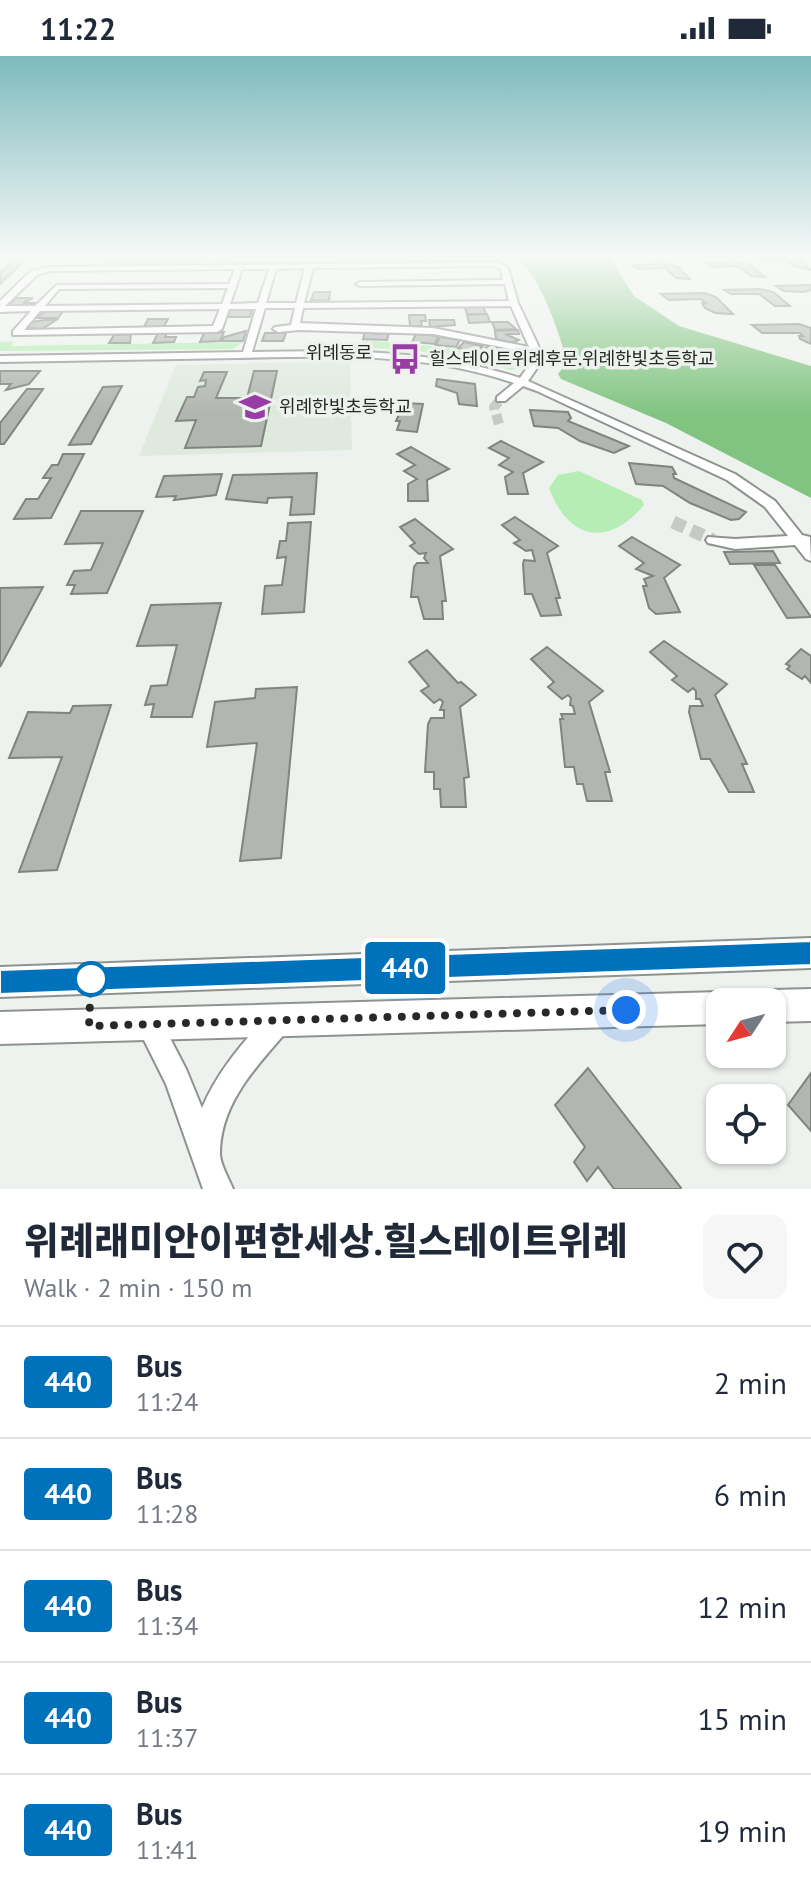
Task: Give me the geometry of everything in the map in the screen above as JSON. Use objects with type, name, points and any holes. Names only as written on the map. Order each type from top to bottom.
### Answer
[{"type":"main road","points":[[0,982],[811,953]]},
{"type":"main road","points":[[786,1006],[811,1005]]},
{"type":"main road","points":[[0,1028],[706,1008]]},
{"type":"street","points":[[0,308],[143,308]]},
{"type":"street","points":[[217,329],[225,308]]},
{"type":"street","points":[[247,354],[263,308]]},
{"type":"street","points":[[299,308],[295,324],[299,327]]},
{"type":"street","points":[[386,308],[460,319],[535,351]]},
{"type":"street","points":[[278,329],[392,328],[460,319],[498,308]]},
{"type":"street","points":[[501,399],[537,365],[535,351],[516,308]]},
{"type":"street","points":[[37,309],[16,333],[229,329]]},
{"type":"street","name":"위례동로","points":[[0,359],[247,354],[403,356],[453,362],[523,381],[731,477],[770,504],[805,540],[811,556]]},
{"type":"street","points":[[713,540],[735,544],[805,540]]},
{"type":"street","points":[[207,1156],[209,1122],[217,1098],[280,1020]]},
{"type":"street","points":[[149,1024],[177,1078],[218,1189]]},
{"type":"shaded area","name":"위례한빛초등학교","points":[[350,361],[352,450],[139,456],[176,365]]},
{"type":"green space","points":[[548,308],[652,308],[679,326],[811,366],[811,498],[666,423],[561,379],[558,374],[567,362]]},
{"type":"green space","points":[[362,340],[456,348],[525,367],[510,370],[447,354],[363,347],[360,346]]},
{"type":"green space","points":[[14,341],[11,346],[243,342],[233,349],[0,351],[0,342]]},
{"type":"green space","points":[[579,471],[642,500],[644,505],[616,528],[590,532],[578,527],[557,505],[549,488],[558,475]]},
{"type":"building","points":[[465,308],[484,308],[486,314],[467,314]]},
{"type":"building","points":[[705,308],[727,308],[733,314],[715,313]]},
{"type":"building","points":[[64,310],[58,318],[35,318],[47,311]]},
{"type":"building","points":[[230,310],[252,311],[250,317],[225,317]]},
{"type":"building","points":[[487,314],[490,322],[469,323],[467,315]]},
{"type":"building","points":[[409,315],[425,315],[426,321],[421,321],[422,326],[410,326]]},
{"type":"building","points":[[148,319],[168,319],[164,326],[144,327]]},
{"type":"building","points":[[56,320],[42,329],[27,328],[32,322]]},
{"type":"building","points":[[429,320],[454,320],[455,325],[430,327]]},
{"type":"building","points":[[492,322],[508,322],[516,329],[495,330]]},
{"type":"building","points":[[799,324],[811,328],[811,344],[800,339],[799,336],[803,336],[800,333],[762,333],[752,325]]},
{"type":"building","points":[[518,330],[519,334],[505,334],[519,340],[512,343],[496,339],[495,331]]},
{"type":"building","points":[[246,331],[243,341],[222,341],[224,337]]},
{"type":"building","points":[[224,332],[220,341],[200,342],[204,333]]},
{"type":"building","points":[[365,332],[389,333],[387,340],[363,339]]},
{"type":"building","points":[[158,333],[176,337],[174,342],[153,343]]},
{"type":"building","points":[[265,333],[286,333],[283,341],[262,341]]},
{"type":"building","points":[[131,334],[130,343],[109,343],[114,335]]},
{"type":"building","points":[[416,334],[438,336],[435,344],[412,342]]},
{"type":"building","points":[[440,337],[460,340],[456,347],[436,345]]},
{"type":"building","points":[[464,342],[483,346],[477,352],[458,348]]},
{"type":"building","points":[[488,346],[506,351],[497,358],[478,353]]},
{"type":"building","points":[[0,371],[40,371],[29,384],[6,390],[11,384],[0,384]]},
{"type":"building","points":[[254,371],[277,371],[261,446],[185,448],[196,420],[176,421],[187,397],[194,397],[198,387],[205,386],[206,380],[200,381],[204,372],[227,372],[216,398],[247,398]]},
{"type":"building","points":[[437,379],[475,384],[477,406],[459,404],[457,393],[436,386]]},
{"type":"building","points":[[122,386],[91,444],[69,445],[103,387]]},
{"type":"building","points":[[27,389],[43,389],[4,444],[0,444],[0,423]]},
{"type":"building","points":[[404,403],[423,404],[417,432],[397,430],[400,421],[396,421]]},
{"type":"building","points":[[530,410],[568,412],[571,418],[568,421],[629,446],[614,453],[580,441],[558,428],[534,426]]},
{"type":"building","points":[[501,441],[543,462],[523,473],[528,494],[508,494],[505,477],[513,472],[499,465],[509,458],[489,448]]},
{"type":"building","points":[[411,447],[449,469],[427,480],[428,501],[408,501],[408,484],[417,479],[404,471],[415,465],[397,454]]},
{"type":"building","points":[[63,454],[84,454],[51,518],[14,519],[26,499],[38,499],[51,478],[43,478],[52,465],[58,465]]},
{"type":"building","points":[[629,463],[672,467],[676,474],[673,474],[674,478],[746,512],[739,519],[731,520],[690,503],[663,486],[636,484]]},
{"type":"building","points":[[317,473],[314,514],[290,515],[292,497],[268,498],[267,503],[226,499],[233,475]]},
{"type":"building","points":[[222,474],[216,495],[174,500],[176,496],[156,497],[164,476]]},
{"type":"building","points":[[81,511],[143,511],[107,593],[71,594],[75,585],[67,585],[74,571],[91,570],[103,543],[65,544]]},
{"type":"building","points":[[515,517],[558,546],[547,553],[560,598],[556,598],[561,615],[541,616],[532,594],[525,594],[524,560],[535,561],[532,550],[526,551],[514,543],[520,540],[502,525]]},
{"type":"building","points":[[415,519],[453,549],[440,556],[446,601],[442,601],[443,619],[424,619],[418,597],[411,597],[414,567],[417,563],[428,563],[424,558],[426,553],[419,554],[410,546],[415,543],[400,527]]},
{"type":"building","points":[[311,522],[304,612],[262,614],[265,586],[282,585],[286,557],[277,558],[280,541],[286,541],[288,523]]},
{"type":"building","points":[[632,537],[680,565],[664,578],[680,612],[656,614],[649,608],[643,586],[647,586],[644,579],[653,576],[636,569],[644,563],[619,546]]},
{"type":"building","points":[[773,551],[780,563],[730,564],[724,552]]},
{"type":"building","points":[[754,565],[775,565],[811,617],[787,618]]},
{"type":"building","points":[[43,587],[0,667],[0,588]]},
{"type":"building","points":[[221,603],[192,717],[151,717],[154,704],[145,705],[151,686],[167,685],[177,645],[137,646],[151,605]]},
{"type":"building","points":[[664,641],[727,684],[715,695],[747,764],[742,764],[754,792],[729,792],[710,759],[701,759],[689,712],[690,706],[703,706],[700,699],[696,699],[696,691],[693,688],[688,692],[672,680],[677,676],[650,652]]},
{"type":"building","points":[[547,647],[603,691],[589,702],[610,772],[605,772],[612,801],[587,801],[583,784],[577,784],[574,767],[565,767],[560,719],[563,719],[561,714],[575,714],[570,705],[571,698],[568,695],[562,699],[548,687],[554,682],[531,659]]},
{"type":"building","points":[[801,649],[811,656],[811,683],[805,676],[802,679],[787,669],[790,666],[786,664]]},
{"type":"building","points":[[427,650],[458,683],[461,682],[476,695],[460,707],[469,777],[464,778],[466,807],[441,807],[440,789],[434,789],[434,772],[425,772],[428,724],[431,718],[444,718],[444,710],[440,710],[443,702],[440,699],[434,703],[421,691],[429,686],[409,662]]},
{"type":"building","points":[[297,687],[281,858],[240,861],[257,743],[207,747],[215,702],[255,698],[256,689]]},
{"type":"building","points":[[111,705],[57,870],[19,872],[62,757],[9,758],[28,712],[70,713],[73,706]]},
{"type":"building","points":[[588,1068],[680,1189],[614,1189],[598,1167],[587,1181],[574,1162],[585,1147],[555,1105]]},
{"type":"building","points":[[811,1073],[811,1131],[788,1105]]},
{"type":"tunnel","points":[[499,424],[494,407],[501,399]]},
{"type":"tunnel","points":[[673,522],[713,540]]},
{"type":"bus line","name":"440","points":[[0,982],[811,953]]},
{"type":"place","name":"힐스테이트위례후문.위례한빛초등학교","points":[[405,359]]},
{"type":"place","name":"위례한빛초등학교","points":[[255,407]]},
{"type":"route","points":[[91,979],[89,1026],[626,1010]]}]
